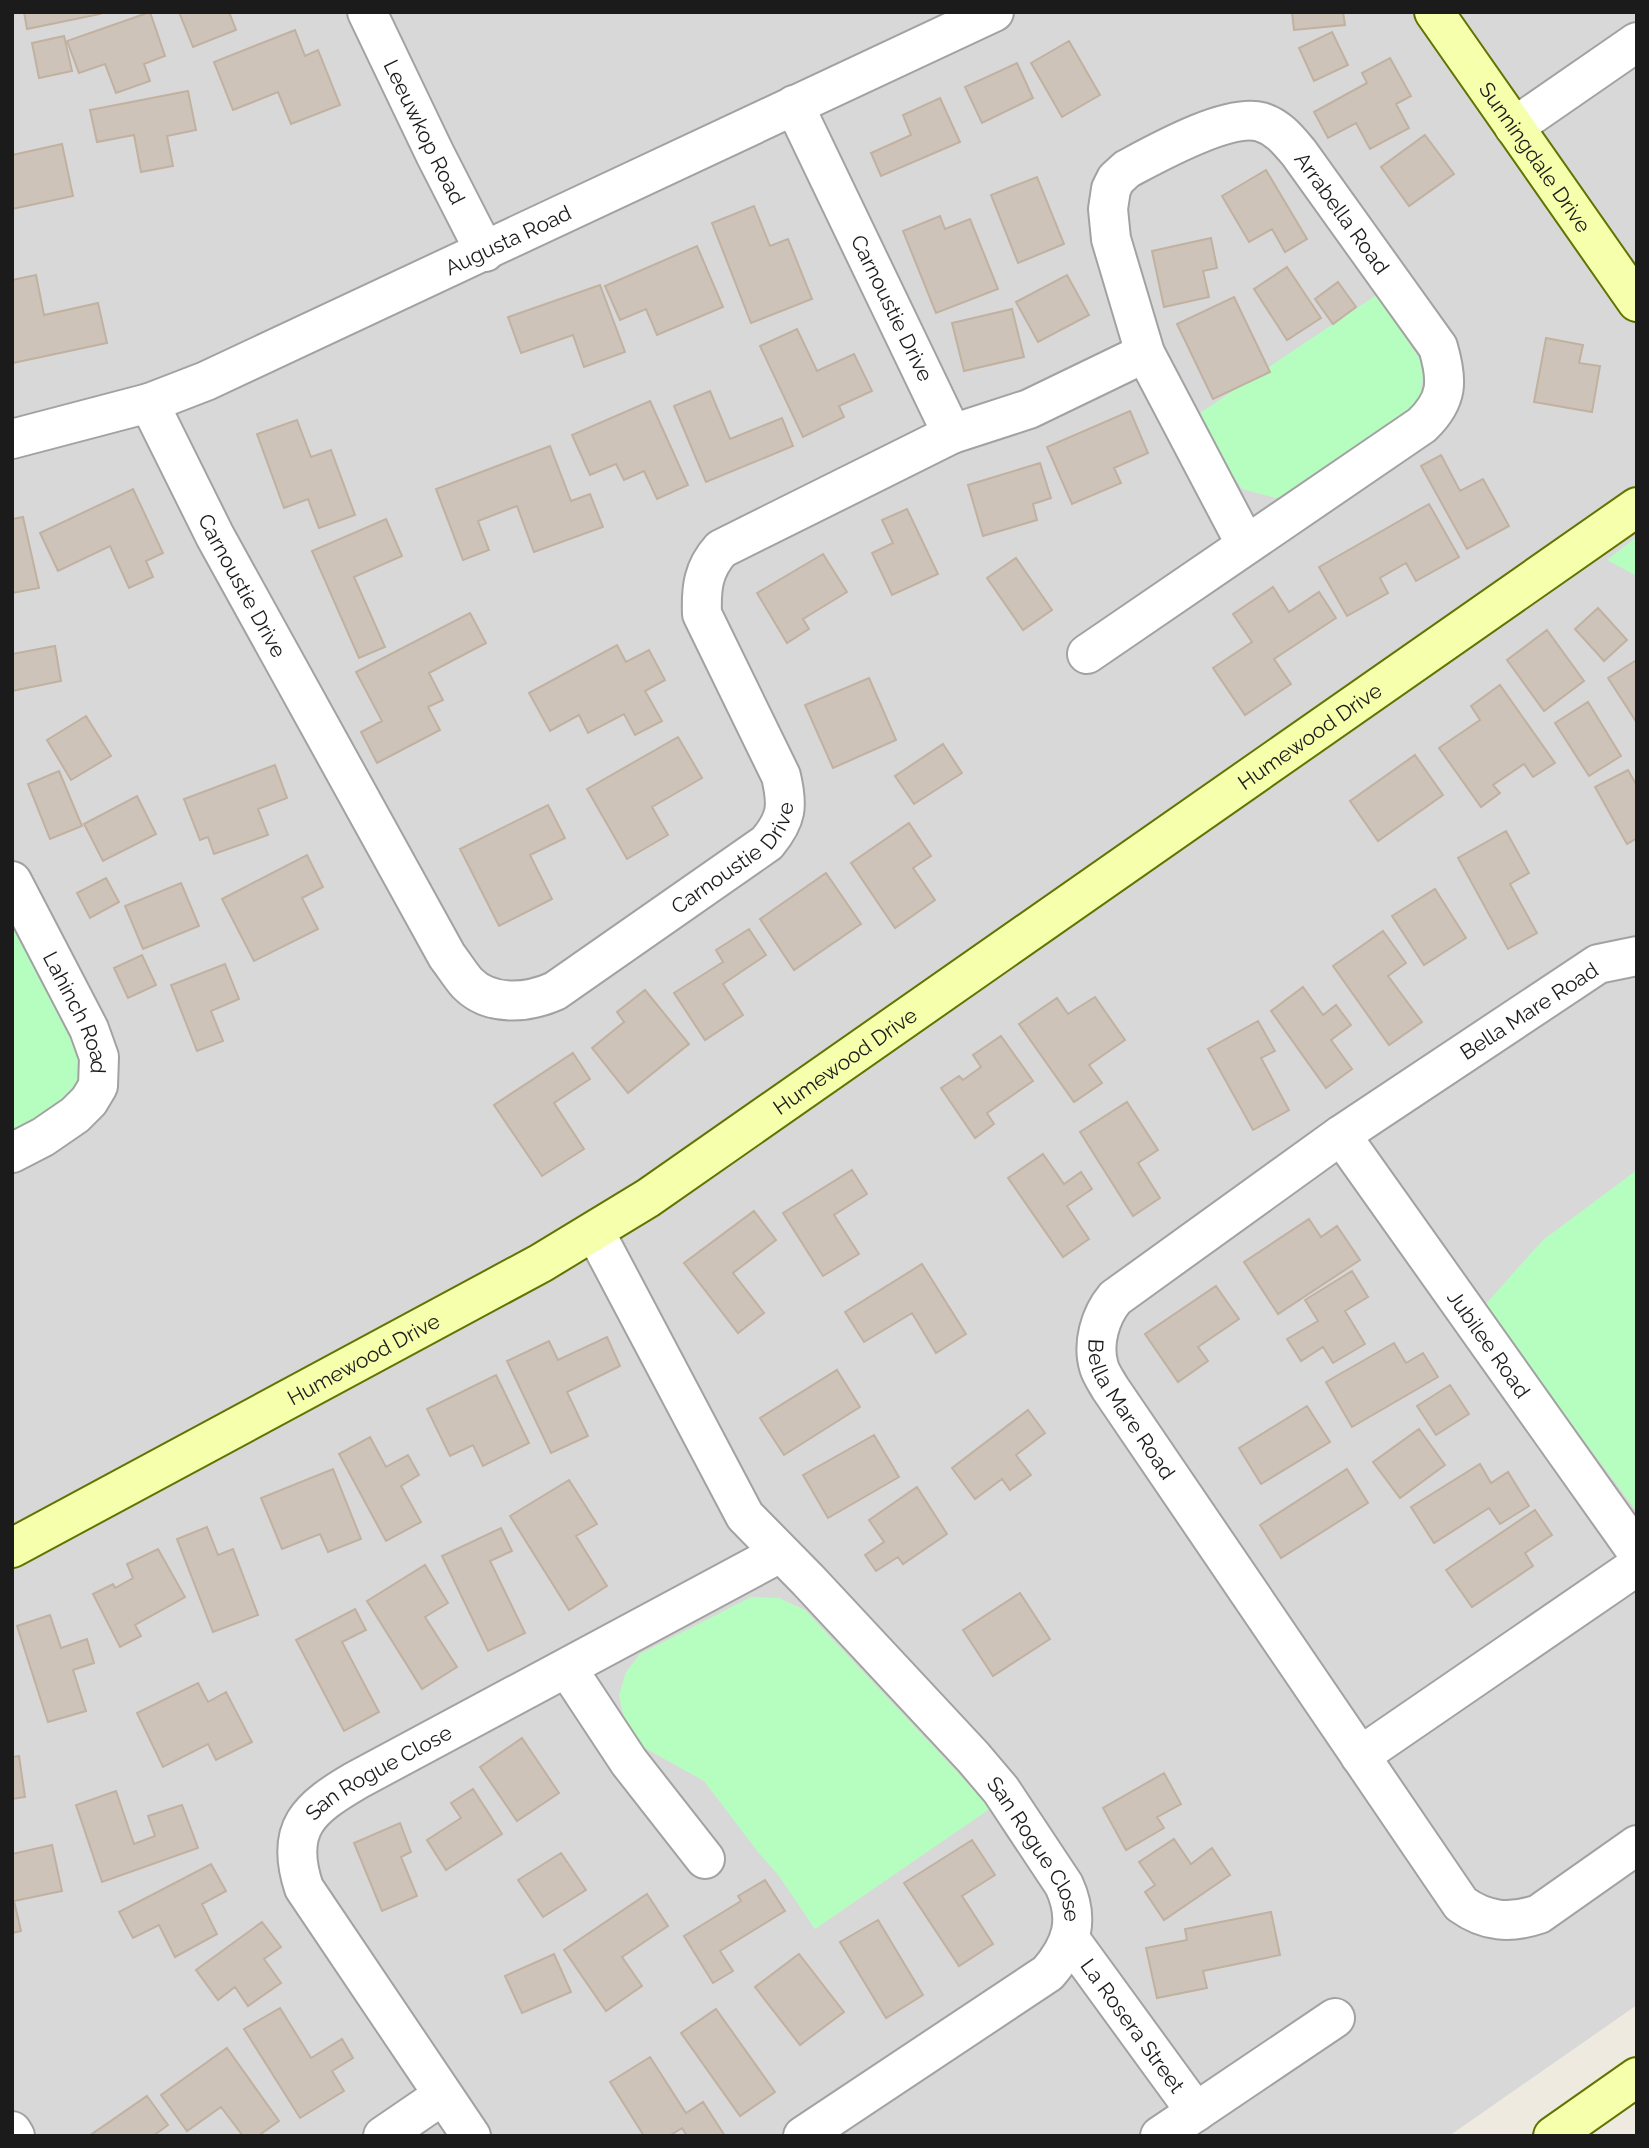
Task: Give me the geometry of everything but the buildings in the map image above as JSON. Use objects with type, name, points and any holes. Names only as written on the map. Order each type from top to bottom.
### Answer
[{"type":"street","name":"Leeuwkop Road","points":[[367,12],[485,252]]},
{"type":"street","name":"Augusta Road","points":[[12,439],[149,402],[206,381],[994,12]]},
{"type":"street","name":"Sunningdale Drive","points":[[1434,12],[1637,302]]},
{"type":"street","points":[[1514,127],[1637,42]]},
{"type":"street","name":"Carnoustie Drive","points":[[149,402],[215,536],[447,956],[469,985],[486,995],[509,1001],[537,1000],[555,991],[768,843],[779,830],[787,800],[781,776],[702,614],[701,590],[705,572],[712,559],[721,549],[952,434],[794,105]]},
{"type":"street","name":"Arrabella Road","points":[[1087,654],[1422,425],[1440,405],[1445,379],[1438,347],[1283,134],[1258,121],[1245,120],[1210,129],[1127,169],[1116,179],[1111,189],[1108,209],[1111,239],[1145,353],[1246,545]]},
{"type":"street","points":[[952,434],[1029,409],[1145,353]]},
{"type":"street","name":"Humewood Drive","points":[[12,1548],[541,1263],[660,1190],[1637,507]]},
{"type":"street","name":"Lahinch Road","points":[[12,881],[89,1030],[99,1057],[98,1086],[89,1101],[75,1115],[12,1153]]},
{"type":"street","name":"Bella Mare Road","points":[[1637,956],[1598,964],[1341,1135],[1115,1298],[1106,1308],[1096,1345],[1099,1367],[1110,1388],[1461,1904],[1475,1914],[1494,1920],[1511,1921],[1539,1914],[1637,1845]]},
{"type":"street","name":"Jubilee Road","points":[[1341,1135],[1637,1552]]},
{"type":"street","name":"San Rogue Close","points":[[595,1231],[745,1516],[808,1580],[1001,1790],[1064,1885],[1070,1899],[1070,1939],[1062,1956],[1048,1973],[803,2136]]},
{"type":"street","name":"San Rogue Close","points":[[471,2136],[304,1888],[297,1858],[301,1831],[319,1804],[332,1794],[780,1553]]},
{"type":"street","points":[[1360,1756],[1637,1566]]},
{"type":"street","points":[[567,1668],[629,1762],[705,1859]]},
{"type":"street","name":"La Rosera Street","points":[[1070,1939],[1196,2112]]},
{"type":"street","name":"La Rosera Street","points":[[1160,2136],[1335,2018]]},
{"type":"street","points":[[1553,2136],[1637,2077]]},
{"type":"street","points":[[383,2136],[443,2095]]},
{"type":"street","points":[[12,2131],[15,2136]]},
{"type":"shaded area","points":[[12,12],[1637,12],[1637,2005],[1449,2136],[12,2136]]},
{"type":"green space","points":[[1378,294],[1424,366],[1420,402],[1295,493],[1276,498],[1242,489],[1225,463],[1200,413]]},
{"type":"green space","points":[[1637,539],[1637,576],[1607,560]]},
{"type":"green space","points":[[12,923],[81,1052],[84,1067],[78,1092],[12,1135]]},
{"type":"green space","points":[[1637,1170],[1637,1512],[1484,1306],[1543,1240]]},
{"type":"green space","points":[[751,1597],[779,1598],[805,1610],[991,1808],[815,1929],[779,1876],[704,1781],[643,1747],[625,1723],[619,1695],[626,1672],[640,1654]]}]
